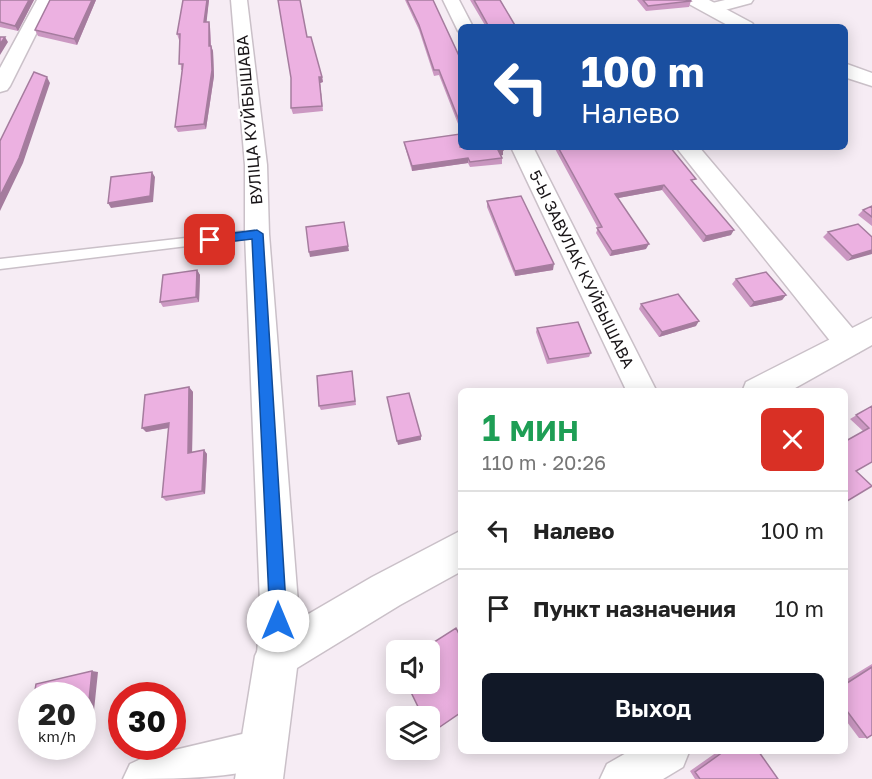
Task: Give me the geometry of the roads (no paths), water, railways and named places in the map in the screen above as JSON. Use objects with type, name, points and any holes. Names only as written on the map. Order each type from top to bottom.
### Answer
[{"type":"street","points":[[0,86],[45,0]]},
{"type":"street","name":"ВУЛІЦА КУЙБЫШАВА","points":[[239,0],[256,165],[257,234],[279,603],[277,656],[261,765]]},
{"type":"street","points":[[451,0],[463,24]]},
{"type":"street","points":[[703,5],[745,0]]},
{"type":"street","points":[[703,5],[739,24]]},
{"type":"street","points":[[848,71],[872,80]]},
{"type":"street","name":"5-Ы ЗАВУЛАК КУЙБЫШАВА","points":[[523,150],[640,388]]},
{"type":"street","points":[[690,150],[860,337],[765,388]]},
{"type":"street","points":[[277,656],[386,591],[458,552]]},
{"type":"street","points":[[622,779],[665,754]]},
{"type":"street","points":[[146,779],[261,765]]},
{"type":"lane","points":[[0,264],[257,234]]}]
